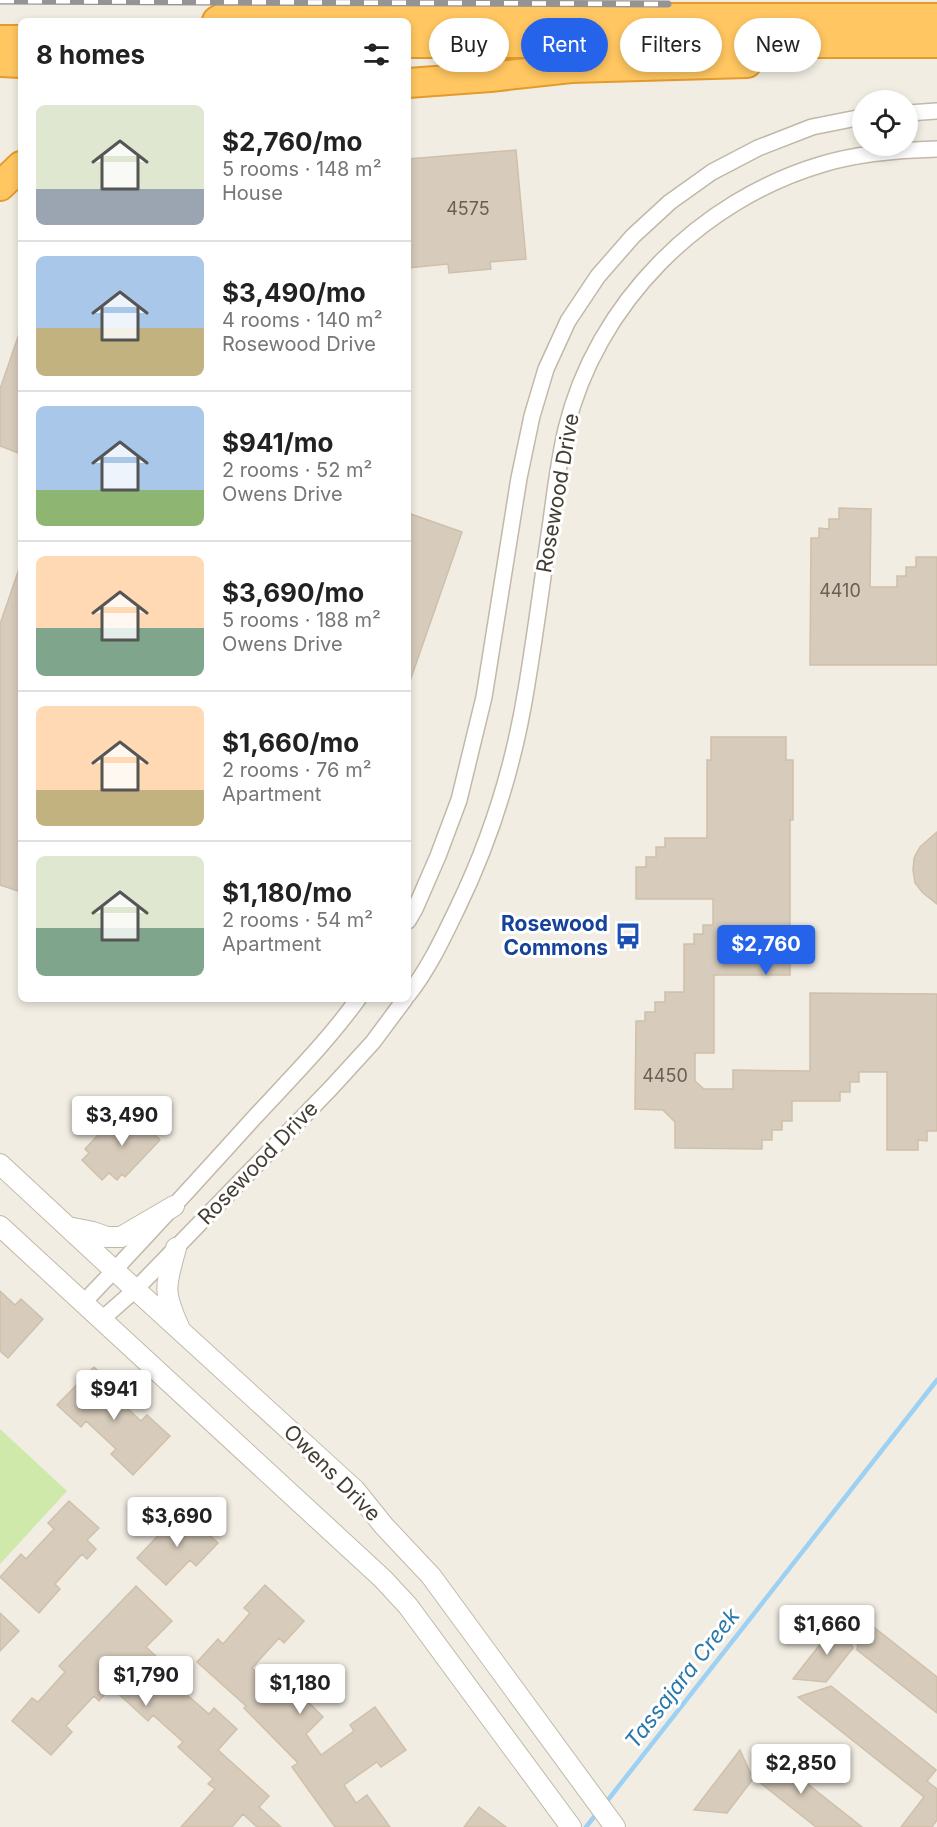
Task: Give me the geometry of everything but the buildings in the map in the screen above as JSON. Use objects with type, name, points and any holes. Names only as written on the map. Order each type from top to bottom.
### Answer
[{"type":"highway","points":[[222,18],[937,18]]},
{"type":"highway","points":[[0,40],[18,40]]},
{"type":"highway","points":[[411,43],[734,44]]},
{"type":"highway","points":[[821,44],[937,43]]},
{"type":"highway","points":[[0,62],[18,63]]},
{"type":"highway","points":[[411,83],[571,68],[734,63]]},
{"type":"highway","points":[[0,186],[18,169]]},
{"type":"street","points":[[918,112],[937,111]]},
{"type":"street","name":"Rosewood Drive","points":[[411,916],[438,856],[459,800],[484,697],[519,478],[532,416],[546,369],[568,321],[598,276],[633,236],[670,202],[712,172],[758,148],[812,127],[852,119]]},
{"type":"street","name":"Rosewood Drive","points":[[411,990],[451,922],[475,872],[506,781],[527,687],[556,485],[567,427],[582,383],[601,339],[628,299],[660,262],[695,231],[732,204],[774,183],[823,164],[876,153],[937,149]]},
{"type":"street","name":"Rosewood Drive","points":[[83,1302],[304,1064],[356,1002]]},
{"type":"street","name":"Rosewood Drive","points":[[102,1319],[135,1290],[373,1042],[403,1002]]},
{"type":"street","name":"Owens Drive","points":[[0,1164],[355,1490],[384,1526],[431,1576],[615,1827]]},
{"type":"street","points":[[68,1227],[107,1237],[121,1237],[174,1206]]},
{"type":"street","name":"Owens Drive","points":[[0,1226],[383,1579],[408,1606],[568,1823]]},
{"type":"street","points":[[176,1248],[167,1288],[168,1300],[181,1332]]},
{"type":"green space","points":[[0,1429],[67,1491],[0,1564]]},
{"type":"waterway","name":"Tassajara Creek","points":[[604,1805],[937,1380]]},
{"type":"waterway","name":"Tassajara Creek","points":[[586,1827],[598,1812]]},
{"type":"railway","points":[[0,1],[668,4]]},
{"type":"place","name":"Rosewood Commons","points":[[628,936]]}]
